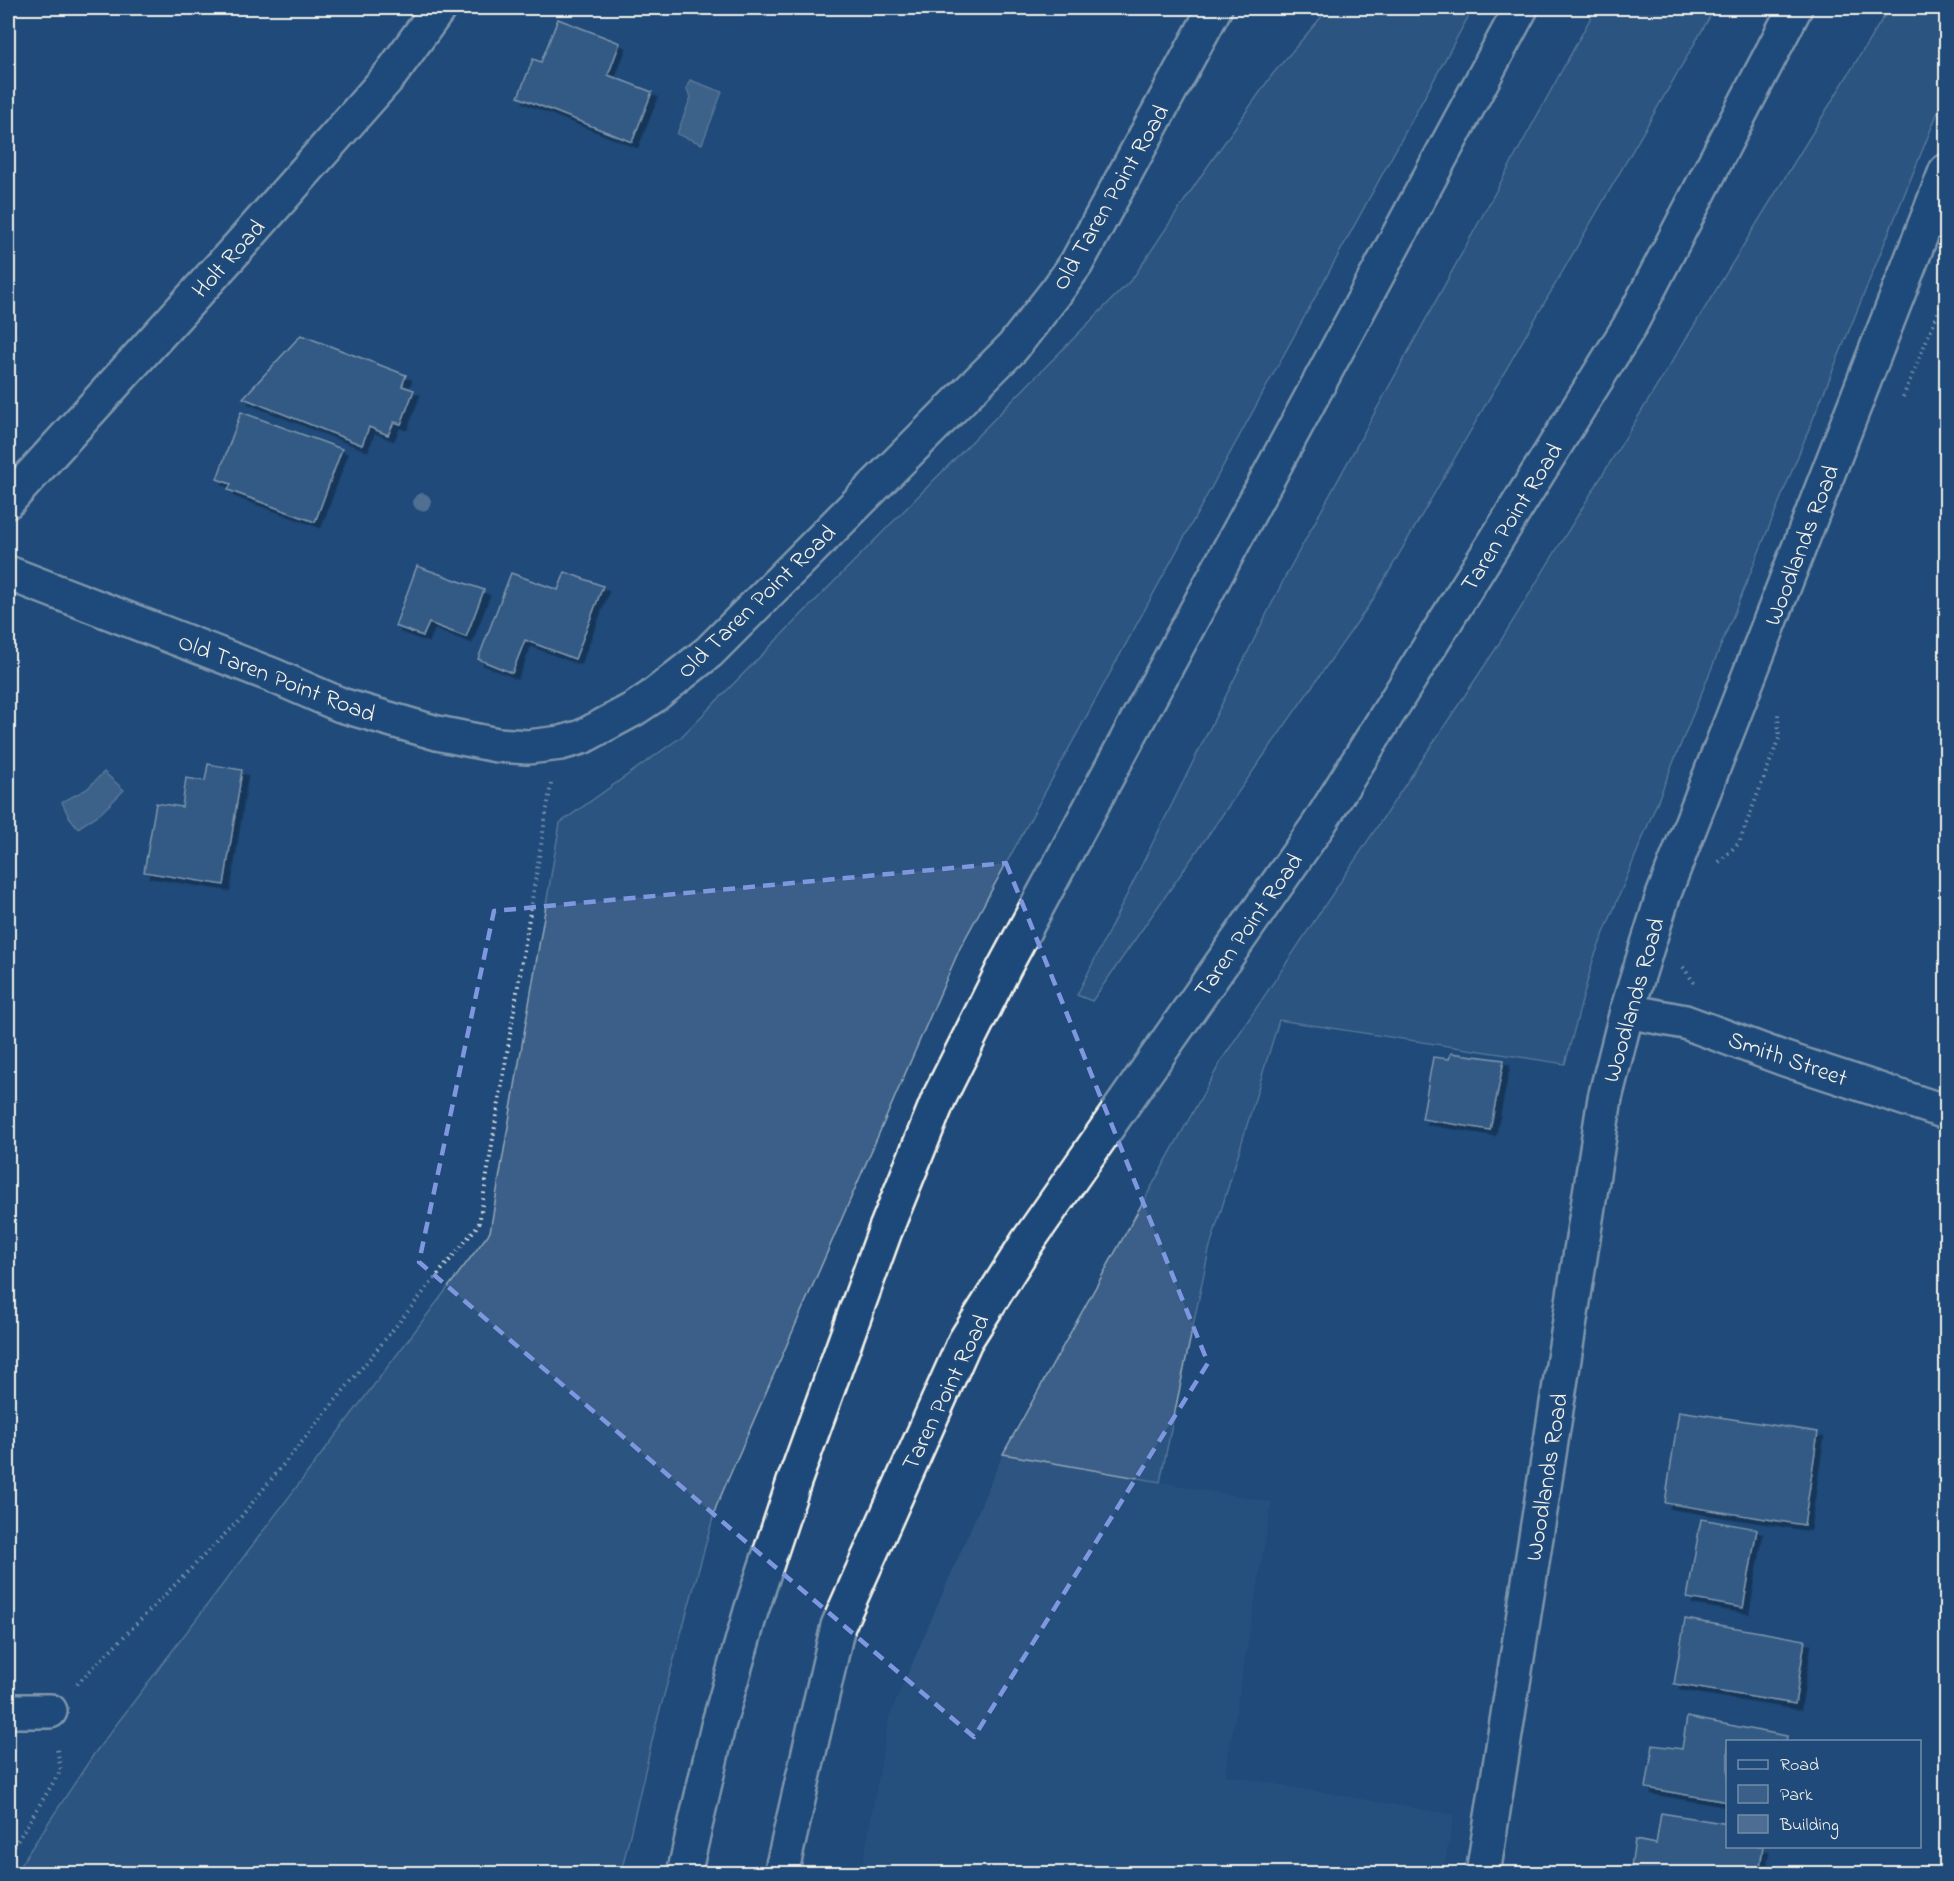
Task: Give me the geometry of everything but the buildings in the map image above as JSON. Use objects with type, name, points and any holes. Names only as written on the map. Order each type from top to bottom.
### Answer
[{"type":"street","name":"Holt Road","points":[[8,501],[242,243],[391,74],[439,8]]},
{"type":"street","name":"Old Taren Point Road","points":[[8,573],[272,675],[341,705],[437,733],[497,745],[528,747],[582,737],[652,697],[709,652],[1013,347],[1076,264],[1215,8]]},
{"type":"street","points":[[684,1874],[718,1726],[751,1611],[794,1482],[885,1231],[939,1098],[1004,968],[1521,8]]},
{"type":"street","name":"Taren Point Road","points":[[781,1874],[838,1626],[965,1341],[1028,1241],[1319,824],[1610,358],[1629,327],[1795,8]]},
{"type":"street","name":"Woodlands Road","points":[[1483,1874],[1605,1098],[1627,1011],[1663,896],[1947,171]]},
{"type":"street","name":"Smith Street","points":[[1627,1011],[1685,1022],[1785,1059],[1947,1112]]},
{"type":"street","points":[[8,1711],[50,1711]]},
{"type":"path","points":[[8,1856],[61,1770],[50,1711],[235,1524],[479,1224],[550,784],[561,742]]},
{"type":"highlighted area","points":[[1006,863],[1208,1363],[974,1737],[419,1262],[494,911]]},
{"type":"shaded area","points":[[690,80],[722,92],[702,144],[677,134],[691,97],[686,89]]},
{"type":"shaded area","points":[[104,772],[124,790],[101,813],[78,828],[62,802],[87,789]]},
{"type":"shaded area","points":[[1003,1454],[1272,1502],[1225,1775],[1454,1815],[1443,1873],[861,1874],[889,1717]]},
{"type":"green space","points":[[1329,8],[1473,8],[960,948],[716,1507],[656,1724],[621,1873],[15,1873],[94,1754],[490,1232],[560,823],[681,737],[1133,278],[1272,75]]},
{"type":"green space","points":[[1596,8],[1715,8],[1372,601],[1092,1001],[1077,995],[1286,575]]},
{"type":"green space","points":[[1889,8],[1946,8],[1946,92],[1593,960],[1565,1064],[1279,1020],[1209,1250],[1160,1482],[1003,1454],[1223,1058],[1495,650]]}]
